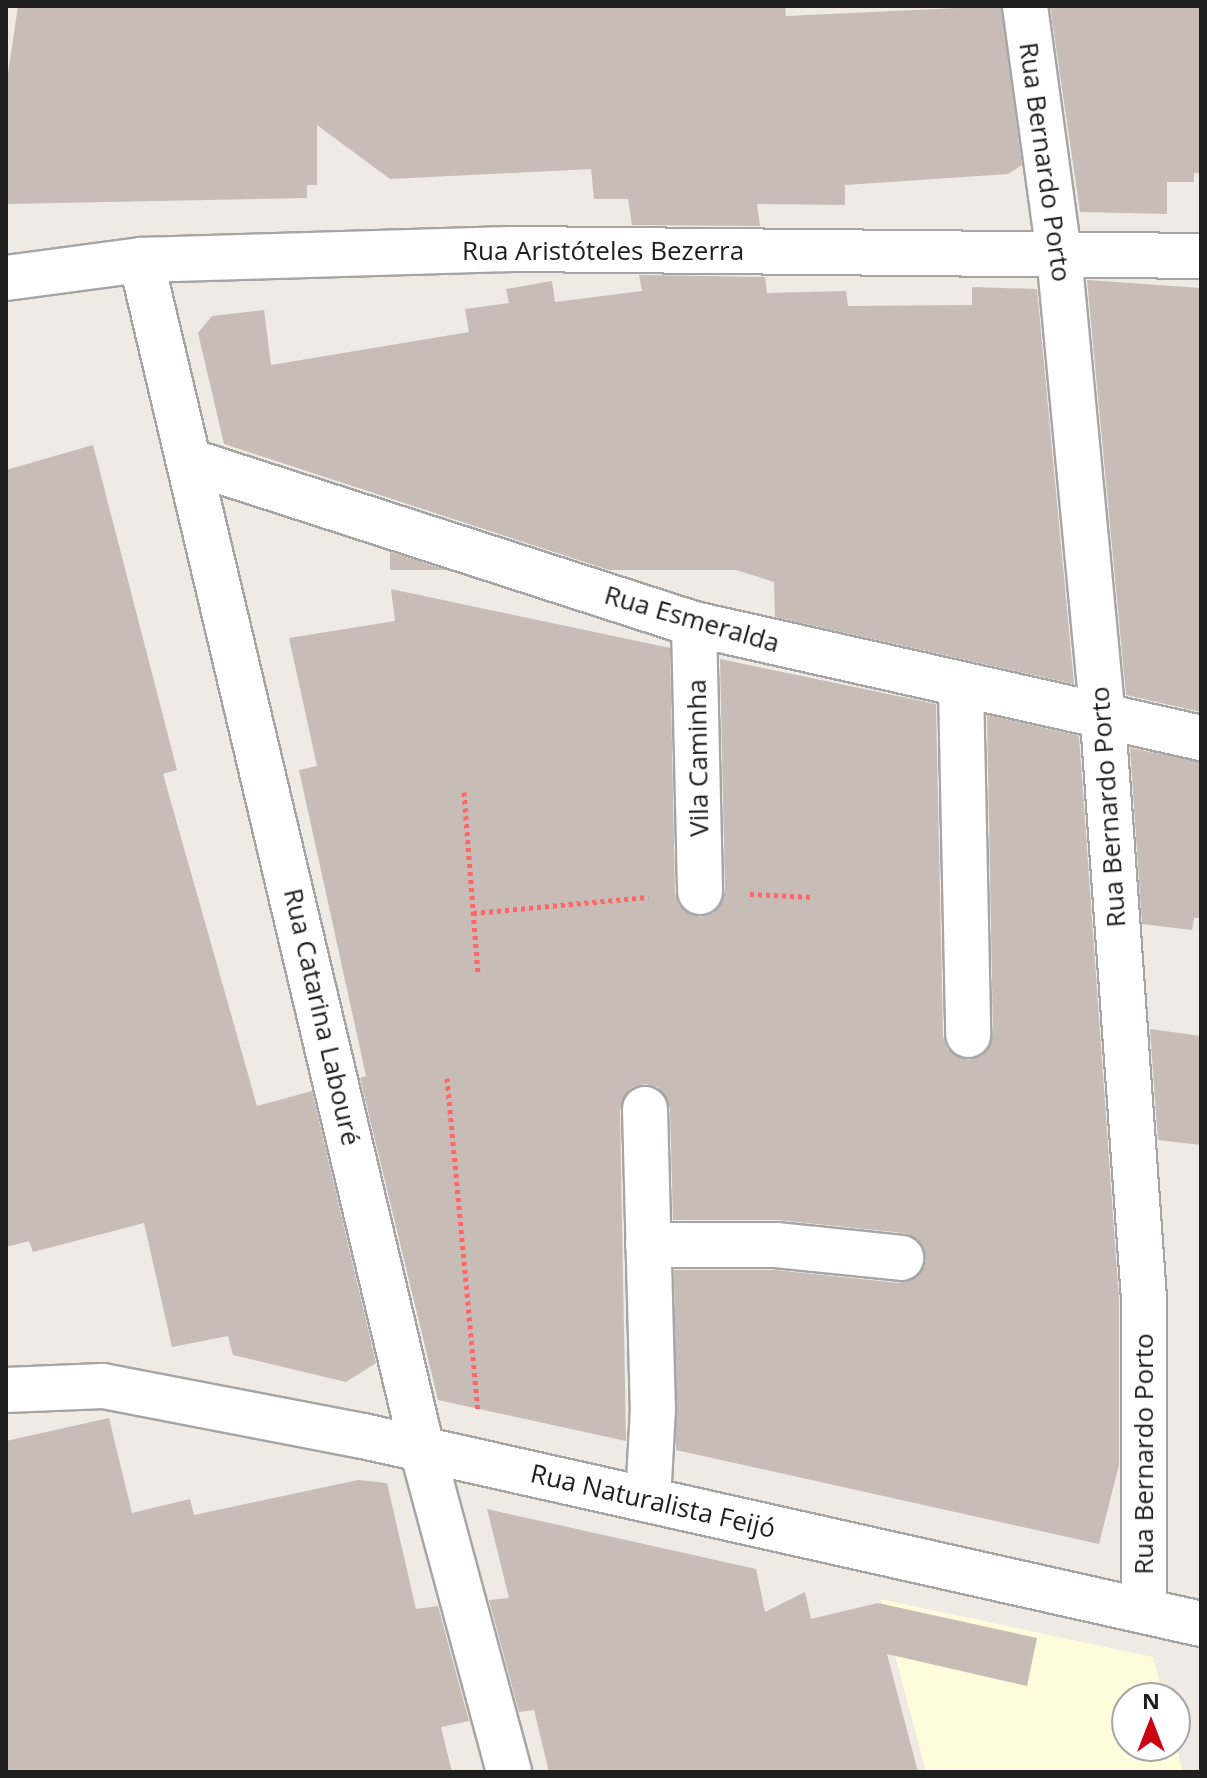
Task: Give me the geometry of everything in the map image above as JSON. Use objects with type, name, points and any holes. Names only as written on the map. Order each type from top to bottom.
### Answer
[{"type":"street","name":"Rua Bernardo Porto","points":[[1025,6],[1059,254],[1103,720],[1144,1299],[1144,1611]]},
{"type":"street","name":"Rua Aristóteles Bezerra","points":[[6,278],[141,260],[515,249],[1201,256]]},
{"type":"street","name":"Rua Catarina Labouré","points":[[141,260],[192,462],[422,1449],[509,1772]]},
{"type":"street","name":"Rua Esmeralda","points":[[192,462],[694,624],[1103,720],[1201,738]]},
{"type":"street","name":"Vila Caminha","points":[[694,624],[700,892]]},
{"type":"street","points":[[961,687],[968,1035]]},
{"type":"street","points":[[645,1109],[648,1500]]},
{"type":"street","points":[[648,1245],[776,1245],[901,1258]]},
{"type":"street","name":"Rua Naturalista Feijó","points":[[6,1390],[103,1386],[422,1449],[1201,1624]]},
{"type":"path","points":[[464,792],[478,973]]},
{"type":"path","points":[[473,913],[700,892],[813,897]]},
{"type":"path","points":[[447,1078],[483,1463]]},
{"type":"shaded area","points":[[880,1599],[1153,1657],[1160,1682],[1111,1682],[1111,1762],[1180,1762],[1183,1772],[926,1772]]},
{"type":"building","points":[[18,6],[785,6],[786,16],[1001,6],[1022,165],[1008,174],[845,185],[845,205],[757,204],[760,226],[632,225],[628,199],[594,199],[591,169],[390,179],[317,125],[317,185],[307,185],[307,198],[6,204],[6,87]]},
{"type":"building","points":[[1050,6],[1201,6],[1201,173],[1194,173],[1194,182],[1167,182],[1167,214],[1080,212]]},
{"type":"building","points":[[639,275],[765,277],[767,293],[846,291],[848,306],[972,305],[972,287],[1037,289],[1074,684],[775,617],[774,582],[736,570],[609,570],[224,444],[198,333],[212,316],[264,310],[271,365],[469,332],[465,309],[509,303],[506,289],[552,281],[555,302],[642,291]]},
{"type":"building","points":[[1087,280],[1201,288],[1201,712],[1126,695]]},
{"type":"building","points":[[93,445],[177,770],[163,774],[257,1106],[312,1091],[376,1363],[346,1382],[233,1355],[228,1336],[172,1347],[144,1223],[33,1252],[29,1241],[6,1247],[6,470]]},
{"type":"building","points":[[390,552],[446,570],[390,570]]},
{"type":"building","points":[[391,589],[670,648],[675,893],[679,906],[700,917],[714,913],[725,891],[720,659],[936,704],[943,1036],[947,1049],[968,1060],[982,1056],[993,1034],[987,715],[1079,736],[1119,1300],[1119,1465],[1099,1544],[676,1450],[674,1270],[775,1270],[899,1283],[921,1273],[926,1260],[916,1238],[904,1233],[778,1220],[673,1220],[670,1108],[658,1087],[645,1084],[631,1088],[620,1110],[626,1441],[438,1400],[360,1078],[366,1076],[299,770],[317,766],[289,638],[395,621]]},
{"type":"building","points":[[1130,748],[1201,762],[1201,918],[1194,918],[1192,930],[1142,924]]},
{"type":"building","points":[[1150,1029],[1201,1036],[1201,1145],[1158,1140]]},
{"type":"building","points":[[109,1418],[132,1513],[190,1499],[194,1515],[358,1480],[387,1483],[416,1609],[438,1606],[469,1721],[441,1727],[452,1772],[6,1772],[6,1441]]},
{"type":"building","points":[[487,1509],[756,1569],[765,1612],[805,1592],[811,1619],[878,1603],[1037,1638],[1027,1686],[887,1654],[918,1772],[549,1772],[534,1710],[519,1712],[489,1600],[509,1598]]}]
